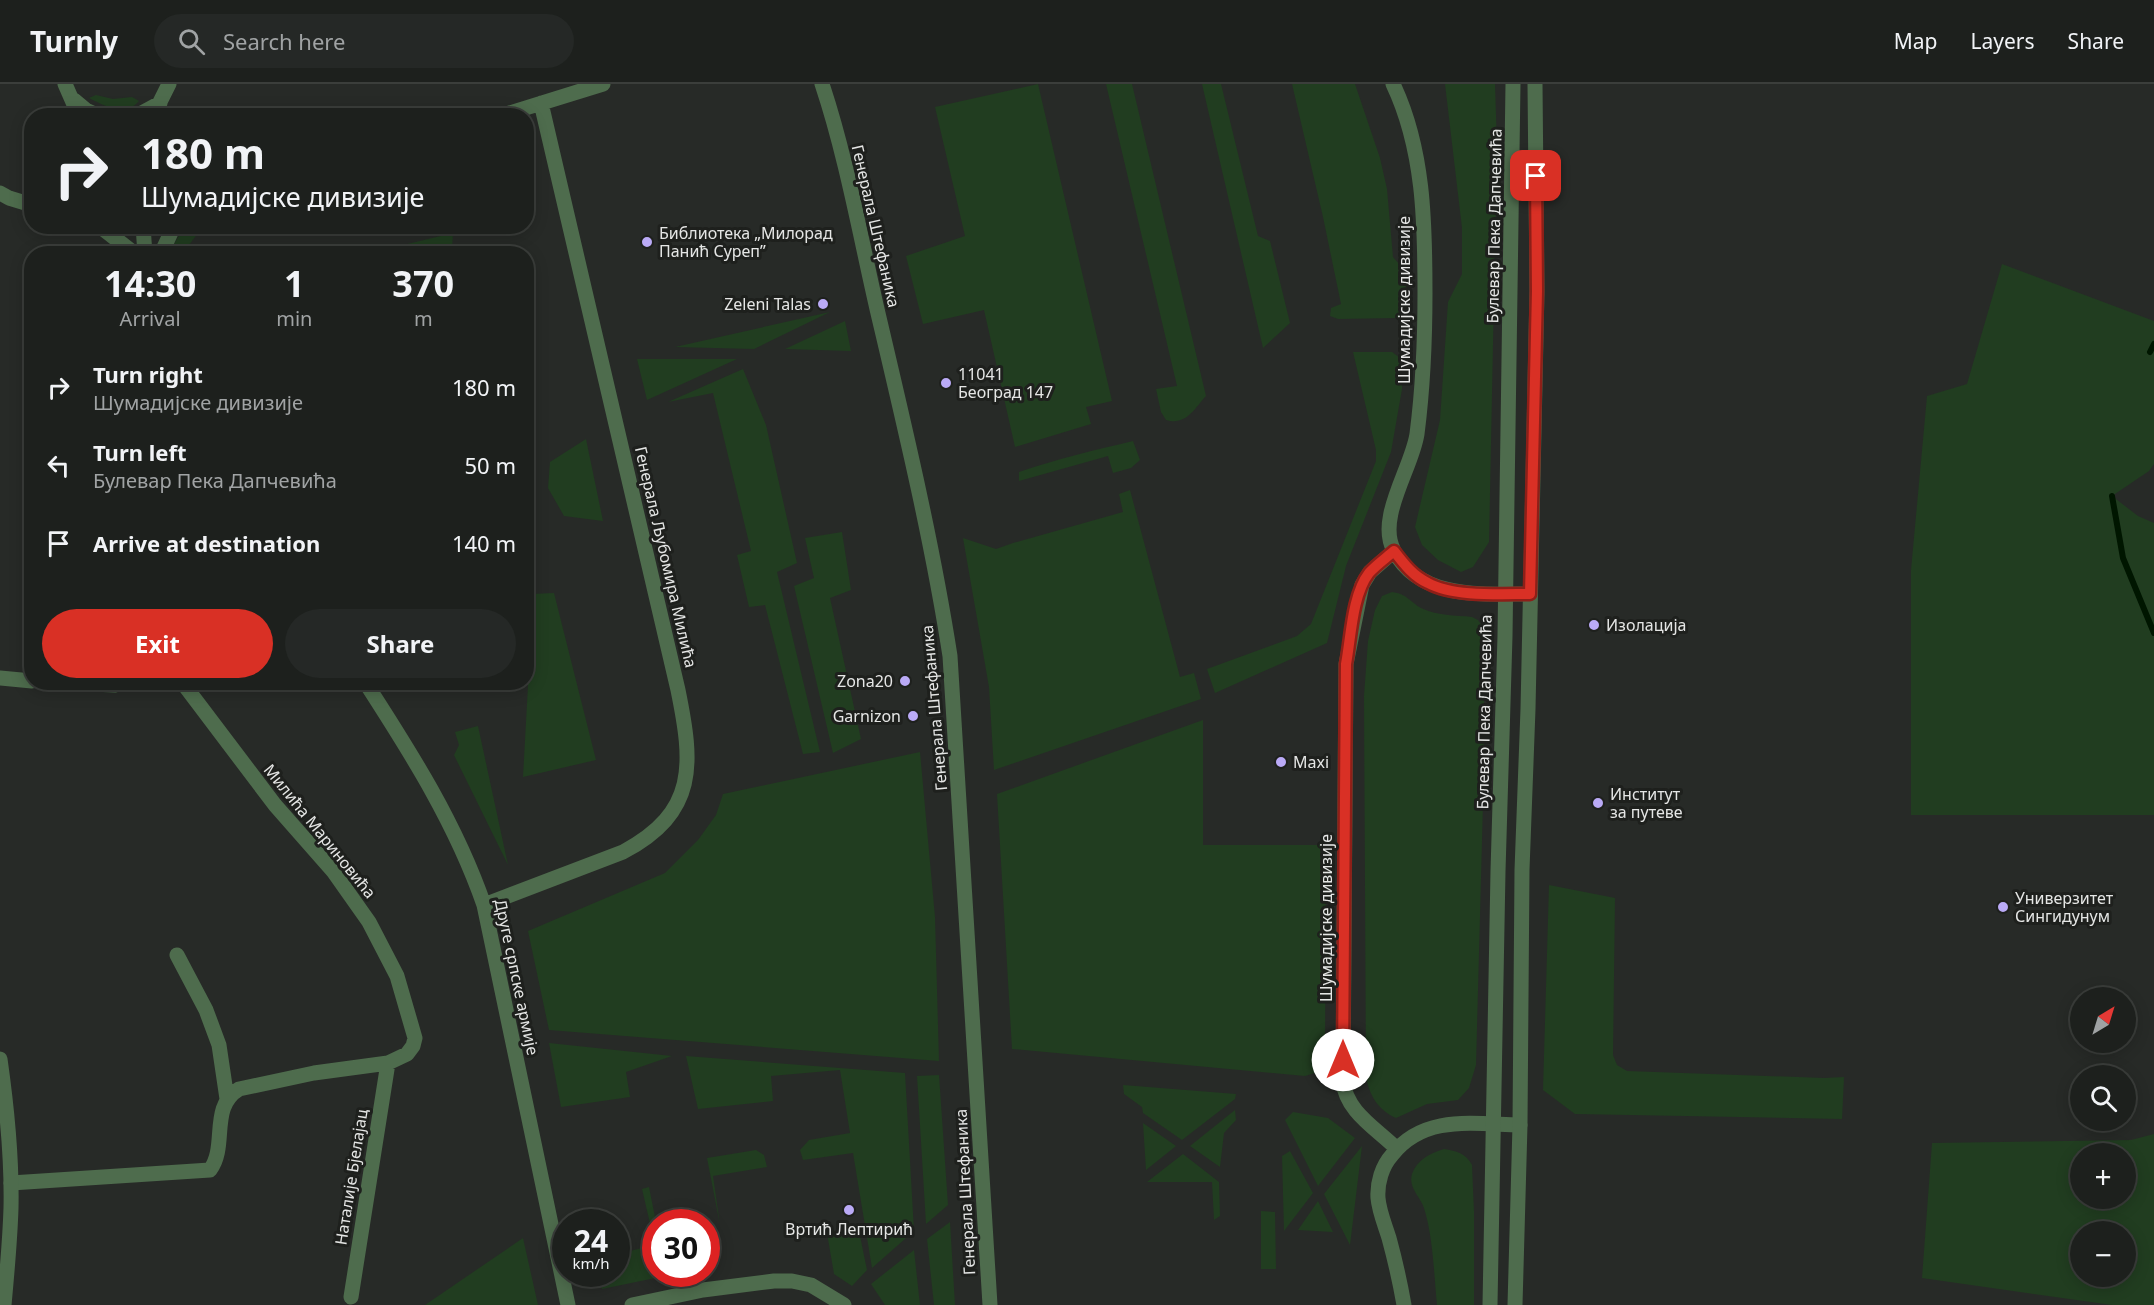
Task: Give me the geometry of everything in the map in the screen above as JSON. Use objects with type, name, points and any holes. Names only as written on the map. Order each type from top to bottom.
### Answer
[{"type":"street","points":[[157,108],[169,84]]},
{"type":"street","points":[[525,108],[603,84]]},
{"type":"street","name":"Генерала Штефаника","points":[[822,84],[838,139],[898,402],[935,570],[950,656],[990,1305]]},
{"type":"street","name":"Шумадијске дивизије","points":[[1393,84],[1409,127],[1417,161],[1425,274],[1422,388],[1416,436],[1389,523],[1394,551],[1370,572],[1362,585],[1346,664],[1343,1082],[1348,1102],[1355,1111],[1396,1149]]},
{"type":"street","name":"Булевар Пека Дапчевића","points":[[1490,1305],[1513,84]]},
{"type":"street","points":[[1515,1305],[1520,1125],[1522,870],[1537,291],[1536,84]]},
{"type":"street","name":"Генерала Љубомира Милића","points":[[484,905],[623,852],[642,842],[666,821],[676,808],[686,778],[686,737],[678,690],[541,103]]},
{"type":"street","points":[[0,193],[24,203]]},
{"type":"street","points":[[110,234],[125,246]]},
{"type":"street","points":[[1394,551],[1411,572],[1429,584],[1457,591],[1530,594]]},
{"type":"street","points":[[0,678],[24,680]]},
{"type":"street","name":"Милића Мариновића","points":[[188,690],[275,805],[333,871],[369,922],[397,976],[415,1038],[407,1053],[388,1063],[314,1073],[265,1083],[239,1089],[228,1099]]},
{"type":"street","name":"Друге српске армије","points":[[370,690],[444,812],[472,871],[484,905],[568,1305]]},
{"type":"street","points":[[11,1183],[201,1172],[210,1170],[216,1162],[221,1115],[228,1099],[219,1045],[206,1010],[177,955]]},
{"type":"street","points":[[0,1059],[11,1183],[9,1251],[4,1305]]},
{"type":"street","name":"Наталије Бјелајац","points":[[351,1297],[388,1063]]},
{"type":"street","points":[[1404,1305],[1399,1274],[1378,1200],[1381,1176],[1387,1161],[1396,1149],[1421,1130],[1457,1123],[1520,1125]]},
{"type":"street","points":[[632,1305],[703,1290],[783,1281],[811,1285],[844,1305]]},
{"type":"green space","points":[[1038,84],[1112,401],[1086,407],[1091,424],[1015,447],[984,310],[923,324],[906,256],[965,236],[935,107]]},
{"type":"green space","points":[[1106,84],[1132,84],[1206,396],[1189,415],[1179,421],[1166,420],[1161,412],[1156,389],[1177,386]]},
{"type":"green space","points":[[1202,84],[1221,84],[1258,236],[1270,241],[1290,323],[1263,348]]},
{"type":"green space","points":[[1292,84],[1355,84],[1380,158],[1387,189],[1393,257],[1406,272],[1407,308],[1396,318],[1338,319],[1330,316],[1331,308],[1341,304]]},
{"type":"green space","points":[[1445,84],[1495,84],[1497,147],[1489,542],[1473,567],[1461,572],[1438,560],[1422,545],[1415,527],[1440,420],[1448,302],[1462,274],[1462,228]]},
{"type":"green space","points":[[96,95],[113,99],[132,97],[139,101],[128,108],[115,108],[89,98]]},
{"type":"green space","points":[[180,234],[197,234],[188,246],[173,246]]},
{"type":"green space","points":[[449,234],[453,234],[452,246],[399,246]]},
{"type":"green space","points":[[2002,264],[2154,321],[2154,464],[2149,471],[2112,496],[2138,516],[2154,523],[2154,815],[1911,815],[1911,570],[1927,396],[1967,384]]},
{"type":"green space","points":[[830,312],[754,349],[675,347]]},
{"type":"green space","points":[[845,321],[851,351],[785,349]]},
{"type":"green space","points":[[1353,352],[1392,352],[1403,360],[1402,389],[1391,452],[1346,566],[1327,643],[1215,693],[1207,669],[1297,636],[1311,624],[1376,461],[1376,450]]},
{"type":"green space","points":[[637,359],[737,359],[647,400]]},
{"type":"green space","points":[[743,369],[766,425],[797,563],[777,572],[820,752],[803,754],[765,605],[749,607],[737,555],[751,551],[713,393],[668,402]]},
{"type":"green space","points":[[586,439],[603,521],[564,516],[548,488],[550,462]]},
{"type":"green space","points":[[1133,441],[1140,460],[1131,468],[1113,473],[1108,456],[1019,481],[1019,472]]},
{"type":"green space","points":[[1130,490],[1180,677],[1194,673],[1201,699],[994,770],[989,687],[963,538],[996,549],[1123,512],[1119,494]]},
{"type":"green space","points":[[842,532],[851,590],[830,598],[861,739],[833,753],[794,586],[814,578],[805,538]]},
{"type":"green space","points":[[1392,592],[1405,596],[1427,611],[1472,617],[1478,620],[1484,629],[1484,766],[1476,1065],[1469,1088],[1458,1100],[1427,1104],[1396,1118],[1384,1111],[1375,1101],[1366,1076],[1364,696],[1368,641],[1375,610],[1382,596]]},
{"type":"green space","points":[[554,593],[596,760],[523,777],[528,690],[534,690],[534,594]]},
{"type":"green space","points":[[1203,720],[1203,845],[1326,845],[1325,1055],[1318,1072],[1305,1076],[1012,1049],[997,794]]},
{"type":"green space","points":[[478,726],[508,865],[454,755],[459,745],[455,732]]},
{"type":"green space","points":[[920,752],[935,917],[939,1061],[549,1030],[528,931],[665,873],[698,840],[716,815],[723,794]]},
{"type":"green space","points":[[1549,885],[1615,898],[1613,1055],[1617,1065],[1627,1071],[1844,1077],[1842,1119],[1575,1114],[1543,1090]]},
{"type":"green space","points":[[549,1043],[672,1056],[626,1072],[630,1097],[561,1107]]},
{"type":"green space","points":[[686,1056],[905,1073],[914,1231],[872,1268],[853,1153],[803,1160],[800,1150],[809,1140],[850,1133],[840,1070],[771,1076],[773,1101],[698,1109]]},
{"type":"green space","points":[[939,1075],[948,1205],[926,1224],[917,1076]]},
{"type":"green space","points":[[1123,1085],[1236,1094],[1235,1099],[1182,1140],[1143,1113],[1142,1107],[1124,1094]]},
{"type":"green space","points":[[1235,1110],[1236,1120],[1224,1133],[1220,1167],[1190,1146]]},
{"type":"green space","points":[[1293,1112],[1328,1118],[1355,1138],[1318,1186],[1285,1120]]},
{"type":"green space","points":[[1143,1123],[1176,1146],[1146,1170]]},
{"type":"green space","points":[[2154,1134],[2154,1305],[2112,1305],[1922,1278],[1932,1143],[2131,1140]]},
{"type":"green space","points":[[1362,1146],[1350,1245],[1324,1194]]},
{"type":"green space","points":[[1444,1149],[1464,1155],[1472,1165],[1474,1305],[1437,1305],[1427,1219],[1411,1179],[1414,1169],[1421,1161]]},
{"type":"green space","points":[[756,1150],[764,1155],[767,1167],[713,1176],[717,1209],[707,1158]]},
{"type":"green space","points":[[1290,1151],[1313,1193],[1284,1231],[1282,1156]]},
{"type":"green space","points":[[1183,1154],[1219,1182],[1220,1216],[1214,1220],[1212,1182],[1147,1182]]},
{"type":"green space","points":[[649,1187],[653,1209],[647,1209],[642,1189]]},
{"type":"green space","points":[[1318,1201],[1333,1232],[1298,1230]]},
{"type":"green space","points":[[1261,1211],[1275,1212],[1276,1269],[1261,1269]]},
{"type":"green space","points":[[950,1222],[955,1305],[934,1305],[927,1239]]},
{"type":"green space","points":[[858,1226],[867,1270],[852,1286],[834,1274],[827,1233]]},
{"type":"green space","points":[[523,1238],[538,1305],[425,1305]]},
{"type":"green space","points":[[642,1248],[642,1281],[630,1283],[630,1251]]},
{"type":"green space","points":[[914,1250],[920,1305],[885,1305],[871,1284]]},
{"type":"waterway","points":[[2150,352],[2154,344]]},
{"type":"waterway","points":[[2112,496],[2123,558],[2154,633]]},
{"type":"place","name":"Библиотека „Милорад Панић Суреп”","points":[[647,242]]},
{"type":"place","name":"Zeleni Talas","points":[[823,304]]},
{"type":"place","name":"11041 Београд 147","points":[[946,383]]},
{"type":"place","name":"Изолација","points":[[1594,625]]},
{"type":"place","name":"Zona20","points":[[905,681]]},
{"type":"place","name":"Garnizon","points":[[913,716]]},
{"type":"place","name":"Maxi","points":[[1281,762]]},
{"type":"place","name":"Институт за путеве","points":[[1598,803]]},
{"type":"place","name":"Универзитет Сингидунум","points":[[2003,907]]},
{"type":"place","name":"Вртић Лептирић","points":[[849,1210]]},
{"type":"route","points":[[1343,1060],[1346,664],[1356,606],[1362,585],[1370,572],[1394,551],[1411,572],[1438,588],[1463,592],[1530,594],[1537,291],[1536,176]]}]
